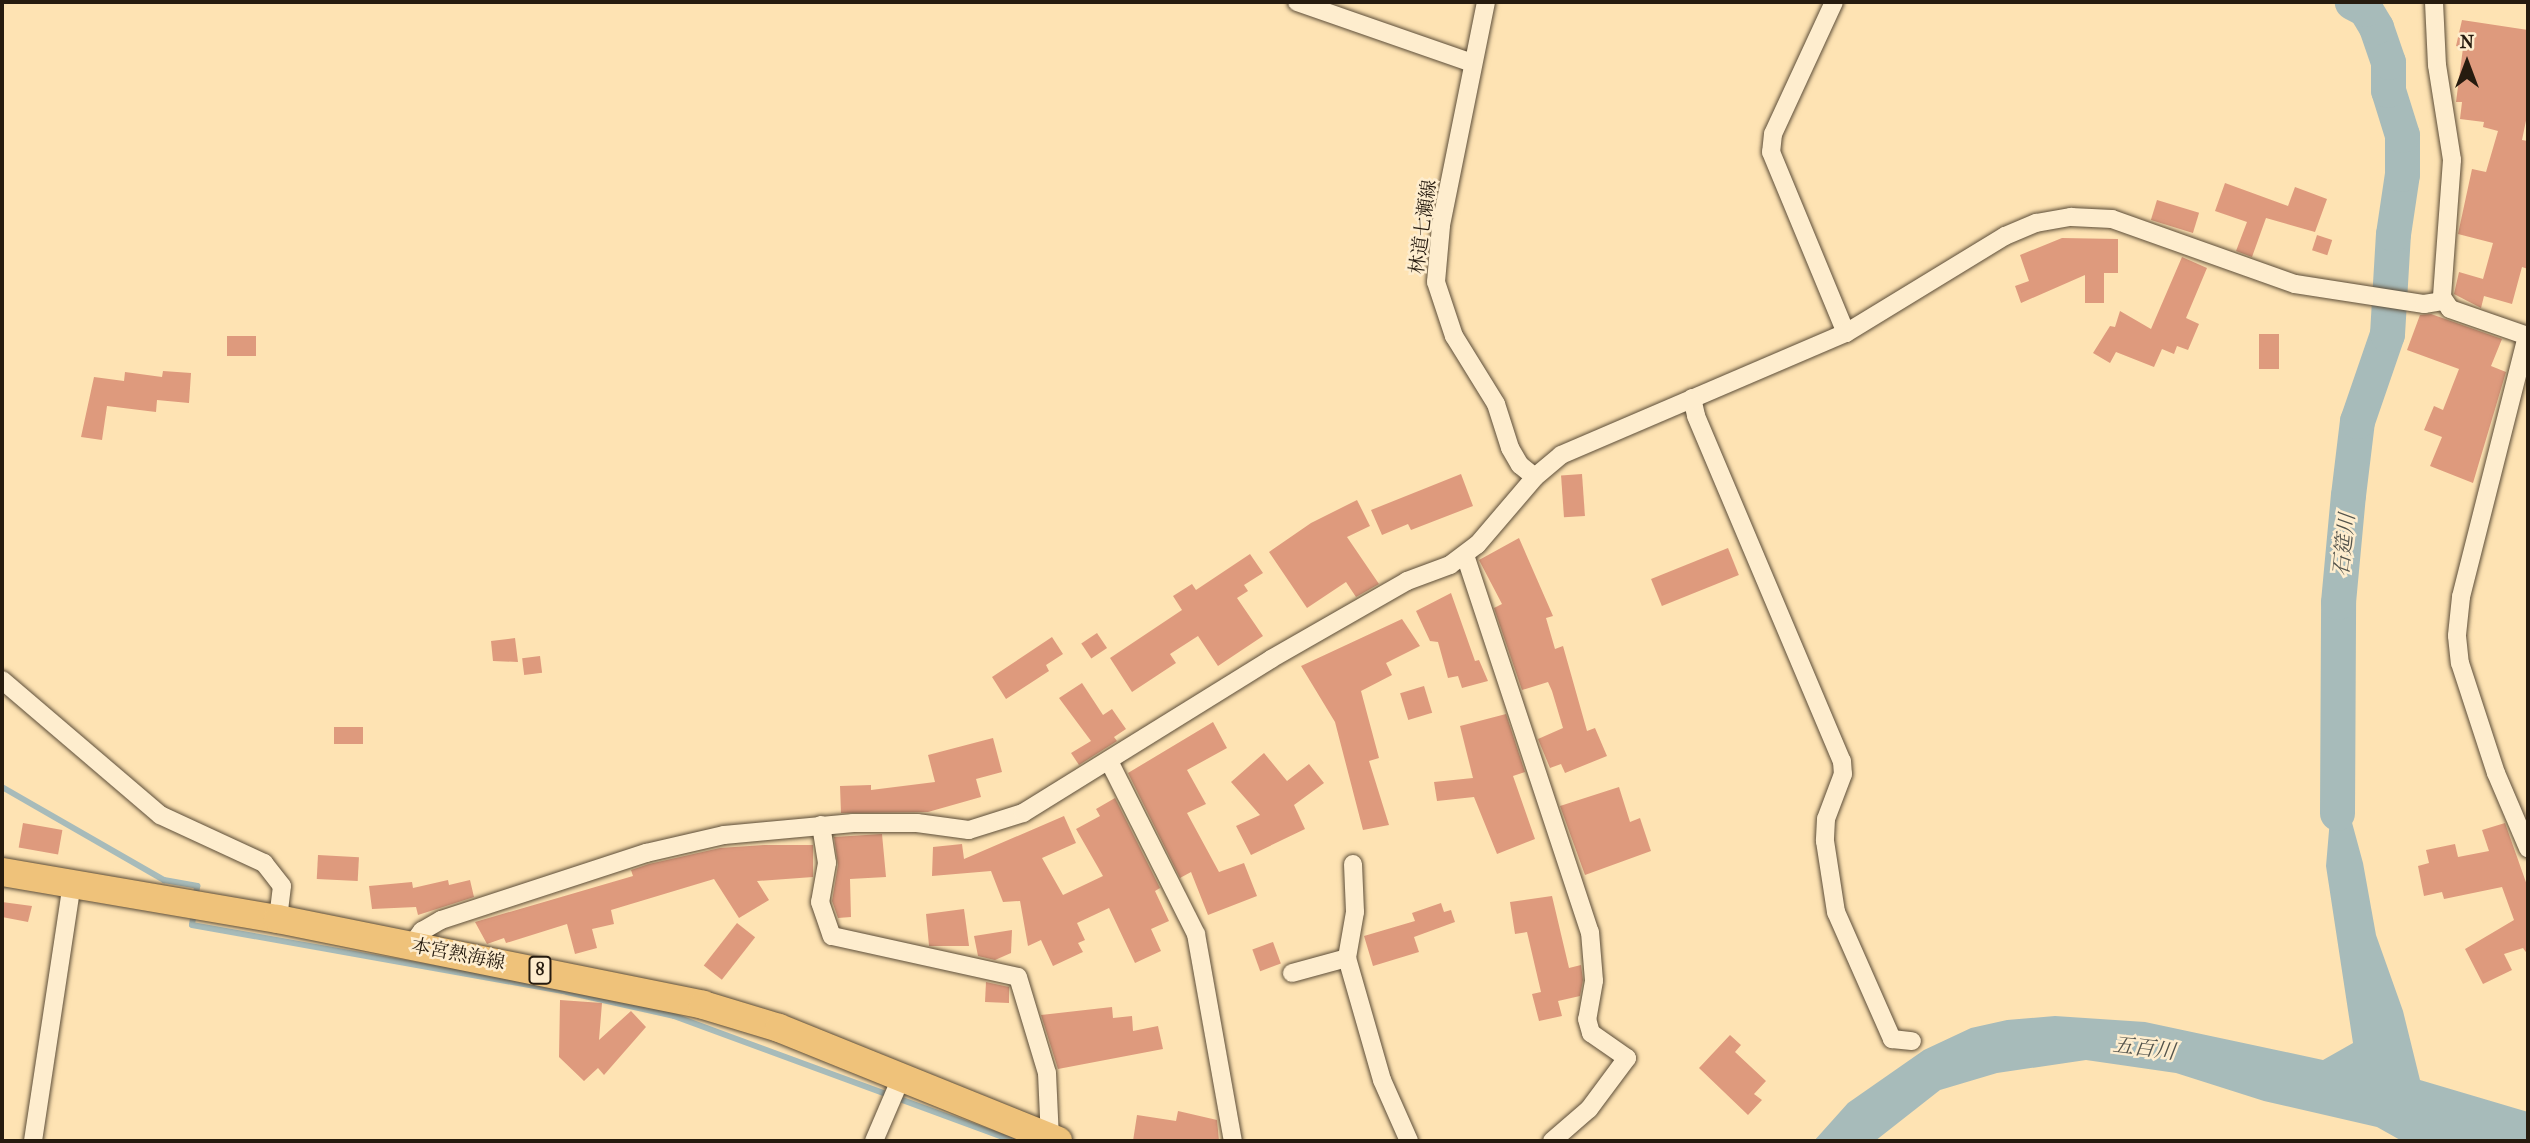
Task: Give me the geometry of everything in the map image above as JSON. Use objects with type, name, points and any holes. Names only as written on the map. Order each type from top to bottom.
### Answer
[{"type":"main road","name":"本宮熱海線","points":[[2,872],[278,919],[703,1005],[779,1028],[1054,1140]]},
{"type":"street","points":[[1297,2],[1472,62]]},
{"type":"street","name":"林道七瀬線","points":[[1486,2],[1441,226],[1438,297],[1465,358],[1496,404],[1516,458],[1535,477]]},
{"type":"street","points":[[1834,2],[1773,134],[1771,152],[1846,333]]},
{"type":"street","points":[[2434,2],[2437,65],[2452,160],[2450,220],[2440,284],[2444,301],[2450,309],[2528,336],[2464,583],[2457,636],[2460,663],[2496,773],[2528,848]]},
{"type":"street","points":[[411,946],[422,931],[441,919],[646,853],[724,835],[821,825],[988,828],[1023,813],[1271,659],[1407,581],[1465,555],[1535,477],[1583,442],[1846,333],[2005,236],[2036,223],[2071,217],[2126,222],[2259,273],[2328,289],[2424,304],[2444,301]]},
{"type":"street","points":[[1692,398],[1696,416],[1842,761],[1843,774],[1826,819],[1825,841],[1836,912],[1892,1039],[1912,1041]]},
{"type":"street","points":[[1465,555],[1590,932],[1594,981],[1587,1019],[1591,1033],[1627,1058],[1589,1109],[1552,1141]]},
{"type":"street","points":[[2,680],[160,815],[264,863],[282,887],[278,919]]},
{"type":"street","points":[[1109,761],[1196,934],[1234,1141]]},
{"type":"street","points":[[821,825],[827,863],[820,902],[832,936],[1018,977],[1047,1073],[1054,1140]]},
{"type":"street","points":[[1353,864],[1355,912],[1347,958],[1382,1080],[1409,1141]]},
{"type":"street","points":[[33,1141],[72,884]]},
{"type":"street","points":[[1292,973],[1347,958]]},
{"type":"street","points":[[874,1141],[901,1078]]},
{"type":"water","name":"五百川","points":[[2335,760],[2363,863],[2376,935],[2403,1011],[2420,1080],[2528,1112],[2528,1141],[2402,1141],[2377,1127],[2264,1101],[2176,1073],[2086,1060],[1997,1073],[1940,1090],[1875,1141],[1814,1141],[1848,1103],[1924,1050],[1971,1028],[2007,1020],[2055,1016],[2145,1022],[2323,1060],[2353,1043],[2326,866]]},
{"type":"building","points":[[2462,20],[2528,30],[2528,111],[2522,140],[2528,141],[2528,269],[2522,267],[2512,304],[2484,296],[2481,308],[2454,294],[2459,272],[2483,279],[2493,243],[2458,234],[2472,169],[2486,172],[2498,131],[2483,127],[2484,122],[2460,119],[2462,102],[2456,102],[2463,48],[2456,46]]},
{"type":"building","points":[[2225,183],[2288,206],[2295,187],[2327,199],[2315,232],[2266,218],[2252,257],[2236,251],[2247,222],[2215,211]]},
{"type":"building","points":[[2157,200],[2199,213],[2193,233],[2151,220]]},
{"type":"building","points":[[2317,235],[2332,240],[2327,255],[2312,250]]},
{"type":"building","points":[[2062,238],[2118,239],[2118,273],[2104,273],[2104,303],[2085,303],[2085,275],[2021,303],[2015,286],[2029,281],[2020,255]]},
{"type":"building","points":[[2182,257],[2207,268],[2186,318],[2199,324],[2188,350],[2177,346],[2174,354],[2162,349],[2154,367],[2116,352],[2110,363],[2093,353],[2110,326],[2115,327],[2120,311],[2151,329]]},
{"type":"building","points":[[2431,314],[2502,339],[2491,366],[2506,372],[2473,483],[2430,466],[2442,437],[2424,430],[2434,406],[2443,410],[2459,369],[2407,350],[2420,315]]},
{"type":"building","points":[[2259,334],[2279,334],[2279,369],[2259,369]]},
{"type":"building","points":[[227,336],[256,336],[256,356],[227,356]]},
{"type":"building","points":[[163,371],[191,373],[189,403],[157,400],[156,412],[107,406],[102,440],[81,437],[94,377],[124,381],[125,372],[162,377]]},
{"type":"building","points":[[1461,474],[1473,506],[1411,530],[1408,524],[1382,535],[1371,510]]},
{"type":"building","points":[[1582,474],[1585,516],[1564,517],[1561,475]]},
{"type":"building","points":[[1357,500],[1370,526],[1347,537],[1379,584],[1356,597],[1346,582],[1307,608],[1269,552],[1311,523]]},
{"type":"building","points":[[1519,538],[1553,616],[1546,618],[1555,649],[1563,646],[1587,731],[1595,728],[1607,756],[1565,773],[1561,764],[1550,768],[1538,739],[1563,728],[1552,691],[1548,682],[1522,690],[1494,608],[1502,604],[1479,560]]},
{"type":"building","points":[[1728,548],[1739,575],[1662,606],[1651,579]]},
{"type":"building","points":[[1250,554],[1263,573],[1244,585],[1248,591],[1237,598],[1263,636],[1218,666],[1198,636],[1170,654],[1176,663],[1132,692],[1110,658],[1182,610],[1173,596],[1192,584],[1196,590]]},
{"type":"building","points":[[1451,593],[1475,661],[1479,660],[1488,681],[1462,688],[1458,676],[1448,678],[1438,642],[1430,641],[1416,611]]},
{"type":"building","points":[[1402,619],[1420,646],[1386,663],[1392,675],[1361,691],[1379,758],[1369,761],[1389,825],[1363,830],[1335,722],[1301,666]]},
{"type":"building","points":[[1097,633],[1107,648],[1091,659],[1081,644]]},
{"type":"building","points":[[1052,637],[1063,654],[1046,665],[1049,671],[1006,699],[992,677]]},
{"type":"building","points":[[515,638],[518,662],[493,661],[491,641]]},
{"type":"building","points":[[540,656],[542,673],[524,675],[522,658]]},
{"type":"building","points":[[1082,683],[1103,715],[1112,709],[1126,729],[1114,737],[1117,741],[1079,765],[1071,753],[1091,741],[1059,698]]},
{"type":"building","points":[[1424,686],[1432,713],[1408,720],[1400,693]]},
{"type":"building","points":[[1506,714],[1525,772],[1513,776],[1535,839],[1497,854],[1474,797],[1437,801],[1434,782],[1473,778],[1460,726]]},
{"type":"building","points":[[1213,722],[1227,748],[1187,770],[1206,804],[1187,813],[1219,872],[1244,863],[1257,896],[1208,915],[1191,872],[1180,878],[1128,773]]},
{"type":"building","points":[[334,727],[363,727],[363,744],[334,744]]},
{"type":"building","points":[[993,738],[1002,772],[976,779],[981,797],[928,812],[841,813],[840,786],[871,785],[871,790],[935,782],[928,755]]},
{"type":"building","points":[[1264,753],[1287,781],[1309,764],[1324,783],[1294,805],[1305,829],[1251,855],[1236,826],[1260,815],[1231,782]]},
{"type":"building","points":[[1619,787],[1630,822],[1640,818],[1651,851],[1585,875],[1560,806]]},
{"type":"building","points":[[1115,798],[1160,888],[1155,891],[1169,921],[1151,929],[1161,951],[1135,963],[1109,908],[1077,923],[1085,940],[1078,943],[1083,952],[1053,966],[1041,940],[1028,946],[1020,901],[1003,902],[991,871],[932,876],[933,847],[962,844],[964,859],[1064,816],[1076,843],[1042,858],[1063,895],[1103,876],[1076,829],[1100,816],[1096,809]]},
{"type":"building","points":[[23,823],[62,830],[58,855],[19,848]]},
{"type":"building","points":[[2505,823],[2528,888],[2528,955],[2523,948],[2504,954],[2512,970],[2483,984],[2465,949],[2514,920],[2502,887],[2444,899],[2442,892],[2424,896],[2418,866],[2429,863],[2426,850],[2455,844],[2458,857],[2489,851],[2482,830]]},
{"type":"building","points":[[882,834],[886,877],[850,879],[851,917],[838,918],[832,901],[838,865],[834,837]]},
{"type":"building","points":[[813,845],[813,877],[757,881],[769,900],[739,918],[714,879],[611,910],[614,924],[592,929],[597,948],[575,954],[567,924],[506,943],[504,938],[487,944],[475,922],[633,876],[631,870],[649,864],[720,848]]},
{"type":"building","points":[[318,855],[359,857],[358,881],[317,879]]},
{"type":"building","points":[[448,880],[449,885],[470,880],[474,897],[418,915],[416,907],[372,909],[369,886],[412,882],[413,888]]},
{"type":"building","points":[[1552,896],[1569,968],[1581,965],[1583,980],[1580,996],[1558,1001],[1562,1016],[1539,1021],[1532,994],[1541,992],[1527,932],[1515,934],[1510,902]]},
{"type":"building","points":[[2,902],[32,906],[28,922],[2,917]]},
{"type":"building","points":[[1441,903],[1444,912],[1451,910],[1455,922],[1414,937],[1419,952],[1373,966],[1364,936],[1415,921],[1412,913]]},
{"type":"building","points":[[964,909],[969,946],[929,946],[926,914]]},
{"type":"building","points":[[737,923],[755,937],[722,980],[704,966]]},
{"type":"building","points":[[1012,930],[1011,953],[995,960],[978,956],[974,936]]},
{"type":"building","points":[[1273,942],[1281,964],[1260,971],[1252,950]]},
{"type":"building","points":[[986,982],[1009,987],[1009,1003],[985,1002]]},
{"type":"building","points":[[560,1000],[602,1003],[599,1040],[631,1011],[646,1027],[604,1075],[598,1068],[584,1081],[559,1057]]},
{"type":"building","points":[[1112,1007],[1113,1018],[1132,1016],[1133,1031],[1158,1026],[1163,1049],[1058,1069],[1041,1015]]},
{"type":"building","points":[[1730,1035],[1741,1045],[1735,1052],[1766,1081],[1754,1094],[1762,1100],[1748,1115],[1699,1068]]},
{"type":"building","points":[[1178,1111],[1217,1120],[1219,1141],[1133,1141],[1137,1115],[1176,1121]]},
{"type":"waterway","name":"石筵川","points":[[2337,813],[2338,602],[2348,495],[2357,421],[2387,334],[2393,234],[2402,174],[2402,135],[2388,90],[2388,62],[2376,27],[2365,9],[2352,2]]},
{"type":"waterway","points":[[2,787],[164,880],[197,886],[196,898]]},
{"type":"waterway","points":[[194,912],[192,925],[567,992],[674,1016],[1013,1141]]}]
